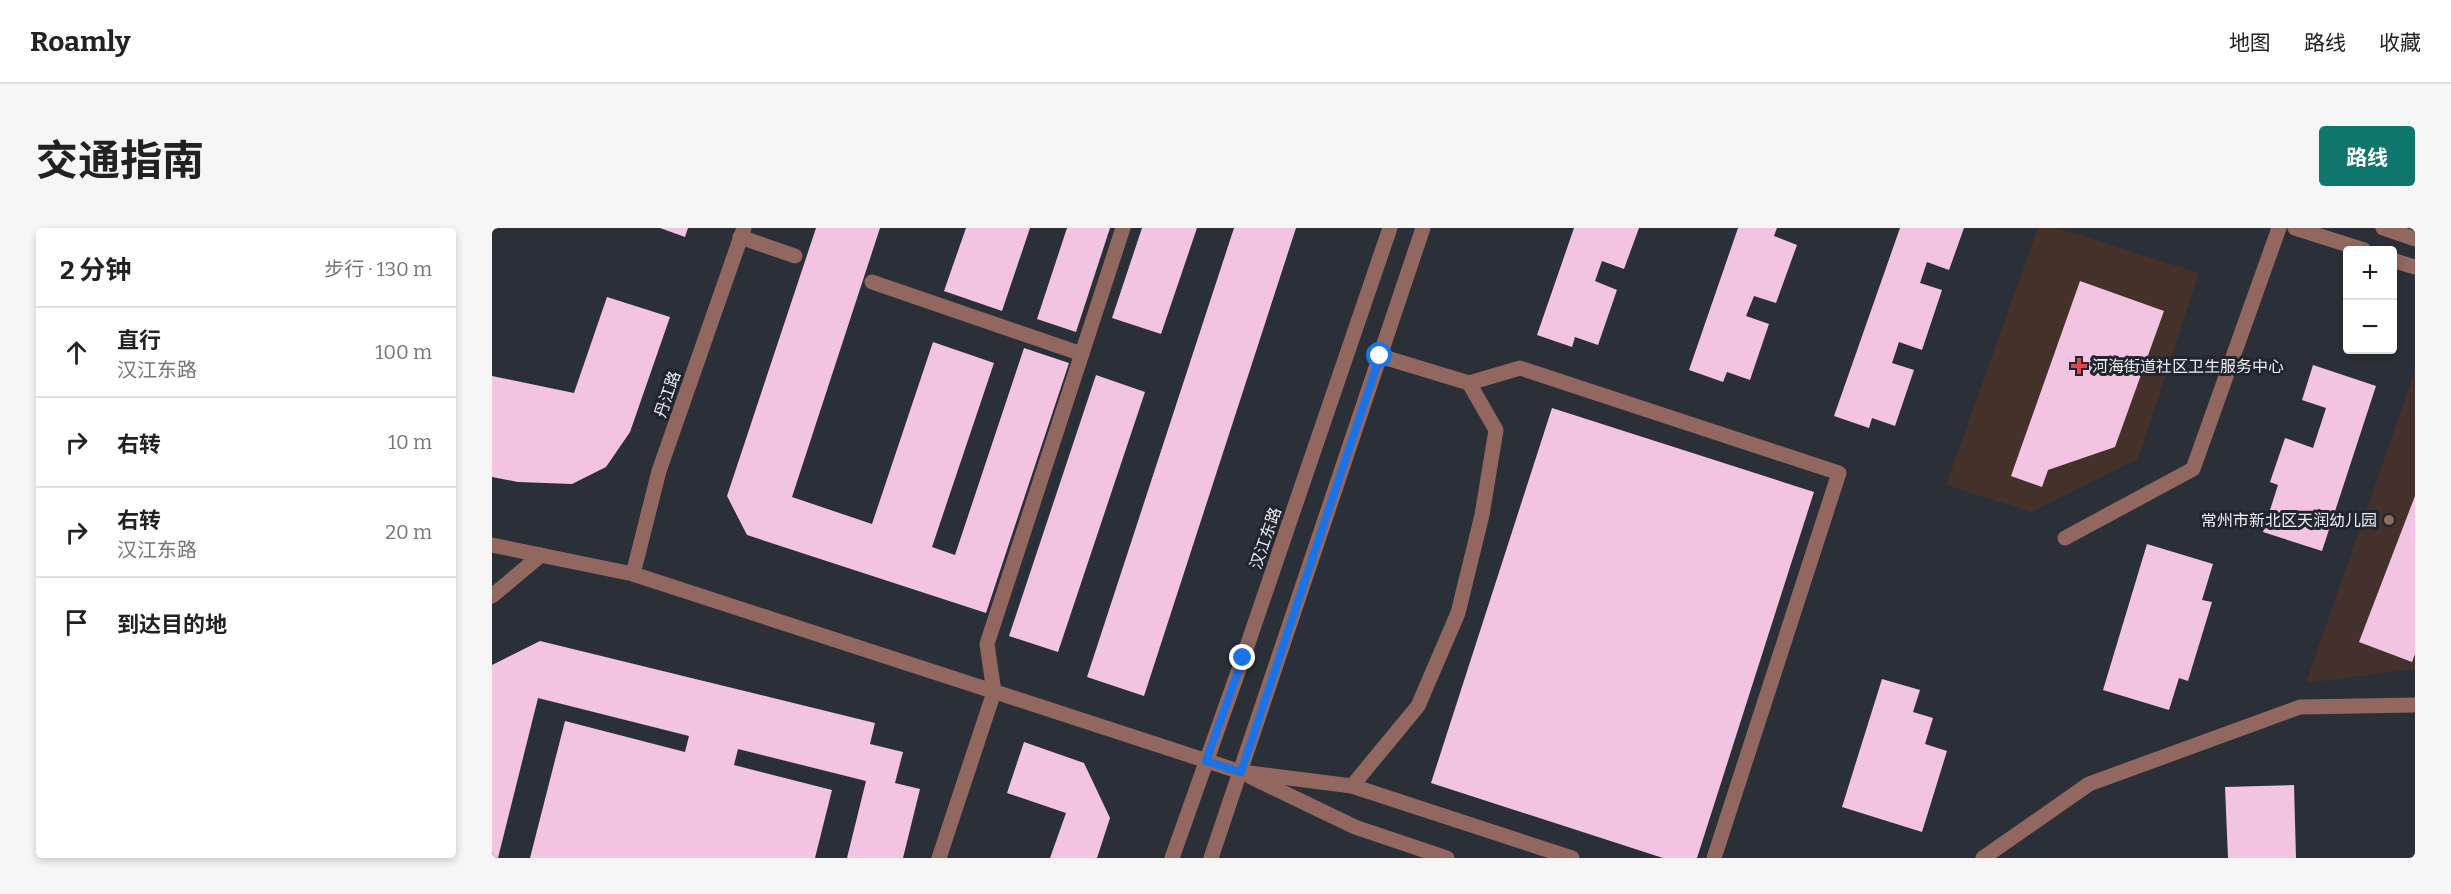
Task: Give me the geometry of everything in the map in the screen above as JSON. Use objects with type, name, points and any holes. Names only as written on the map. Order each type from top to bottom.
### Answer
[{"type":"street","points":[[939,858],[994,692],[987,644],[1123,228]]},
{"type":"street","name":"汉江东路","points":[[1172,858],[1390,228]]},
{"type":"street","points":[[1210,858],[1241,772],[1423,228]]},
{"type":"street","points":[[2065,538],[2193,469],[2279,228]]},
{"type":"street","points":[[2295,228],[2351,246]]},
{"type":"street","points":[[2383,228],[2415,239]]},
{"type":"street","points":[[742,233],[795,256]]},
{"type":"street","name":"丹江路","points":[[633,574],[659,471],[742,233]]},
{"type":"street","points":[[2397,262],[2415,267]]},
{"type":"street","points":[[872,282],[1082,354]]},
{"type":"street","points":[[1380,356],[1469,383],[1520,368],[1839,473],[1714,858]]},
{"type":"street","points":[[1352,786],[1418,706],[1458,613],[1482,515],[1496,430],[1469,383]]},
{"type":"street","points":[[492,545],[633,574],[1241,772],[1355,826],[1447,858]]},
{"type":"street","points":[[492,596],[541,555]]},
{"type":"street","points":[[1983,858],[2089,784],[2300,707],[2415,705]]},
{"type":"street","points":[[1241,772],[1352,786],[1572,858]]},
{"type":"shaded area","name":"河海街道社区卫生服务中心","points":[[2038,228],[2057,228],[2199,273],[2138,459],[2031,512],[1946,485]]},
{"type":"shaded area","name":"常州市新北区天润幼儿园","points":[[2415,371],[2415,669],[2306,683]]},
{"type":"building","points":[[660,228],[688,228],[685,237]]},
{"type":"building","points":[[816,228],[880,228],[792,497],[872,524],[933,342],[994,363],[932,547],[955,555],[1024,348],[1069,363],[986,613],[747,535],[727,496]]},
{"type":"building","points":[[966,228],[1030,228],[1002,311],[944,291]]},
{"type":"building","points":[[1067,228],[1110,228],[1076,332],[1037,319]]},
{"type":"building","points":[[1142,228],[1197,228],[1161,334],[1112,318]]},
{"type":"building","points":[[1234,228],[1296,228],[1144,696],[1087,677]]},
{"type":"building","points":[[1574,228],[1639,228],[1624,269],[1602,261],[1595,281],[1617,290],[1598,345],[1575,337],[1572,347],[1537,335]]},
{"type":"building","points":[[1738,228],[1777,228],[1774,236],[1797,245],[1776,303],[1754,296],[1746,316],[1769,324],[1750,380],[1727,372],[1723,382],[1689,370]]},
{"type":"building","points":[[1900,228],[1964,228],[1949,270],[1927,262],[1920,283],[1942,290],[1922,350],[1899,342],[1892,363],[1914,370],[1895,426],[1872,418],[1869,428],[1834,416]]},
{"type":"building","points":[[2080,281],[2164,311],[2115,447],[2048,470],[2042,487],[2011,476]]},
{"type":"building","points":[[607,297],[670,317],[630,432],[606,467],[572,484],[518,482],[492,477],[492,376],[574,393]]},
{"type":"building","points":[[2313,365],[2376,386],[2322,551],[2263,532],[2278,485],[2270,482],[2285,438],[2313,448],[2326,408],[2302,400]]},
{"type":"building","points":[[1096,375],[1145,392],[1058,652],[1009,636]]},
{"type":"building","points":[[1552,408],[1814,492],[1697,858],[1663,858],[1431,783]]},
{"type":"building","points":[[2415,496],[2415,654],[2412,662],[2359,642]]},
{"type":"building","points":[[2147,544],[2213,564],[2202,600],[2212,602],[2188,681],[2179,678],[2169,710],[2103,690]]},
{"type":"building","points":[[540,641],[875,723],[870,744],[903,752],[895,783],[920,789],[903,858],[847,858],[866,781],[738,749],[734,765],[832,790],[815,858],[530,858],[565,721],[685,752],[689,736],[538,698],[498,858],[492,858],[492,665]]},
{"type":"building","points":[[1882,679],[1920,690],[1913,712],[1933,718],[1925,744],[1947,751],[1922,832],[1842,807]]},
{"type":"building","points":[[1024,742],[1084,763],[1110,818],[1097,858],[1050,858],[1066,813],[1007,793]]},
{"type":"building","points":[[2294,785],[2296,858],[2228,858],[2225,787]]},
{"type":"place","name":"河海街道社区卫生服务中心","points":[[2079,366]]},
{"type":"place","name":"常州市新北区天润幼儿园","points":[[2389,520]]},
{"type":"route","points":[[1243,658],[1206,761],[1241,772],[1380,356]]}]
